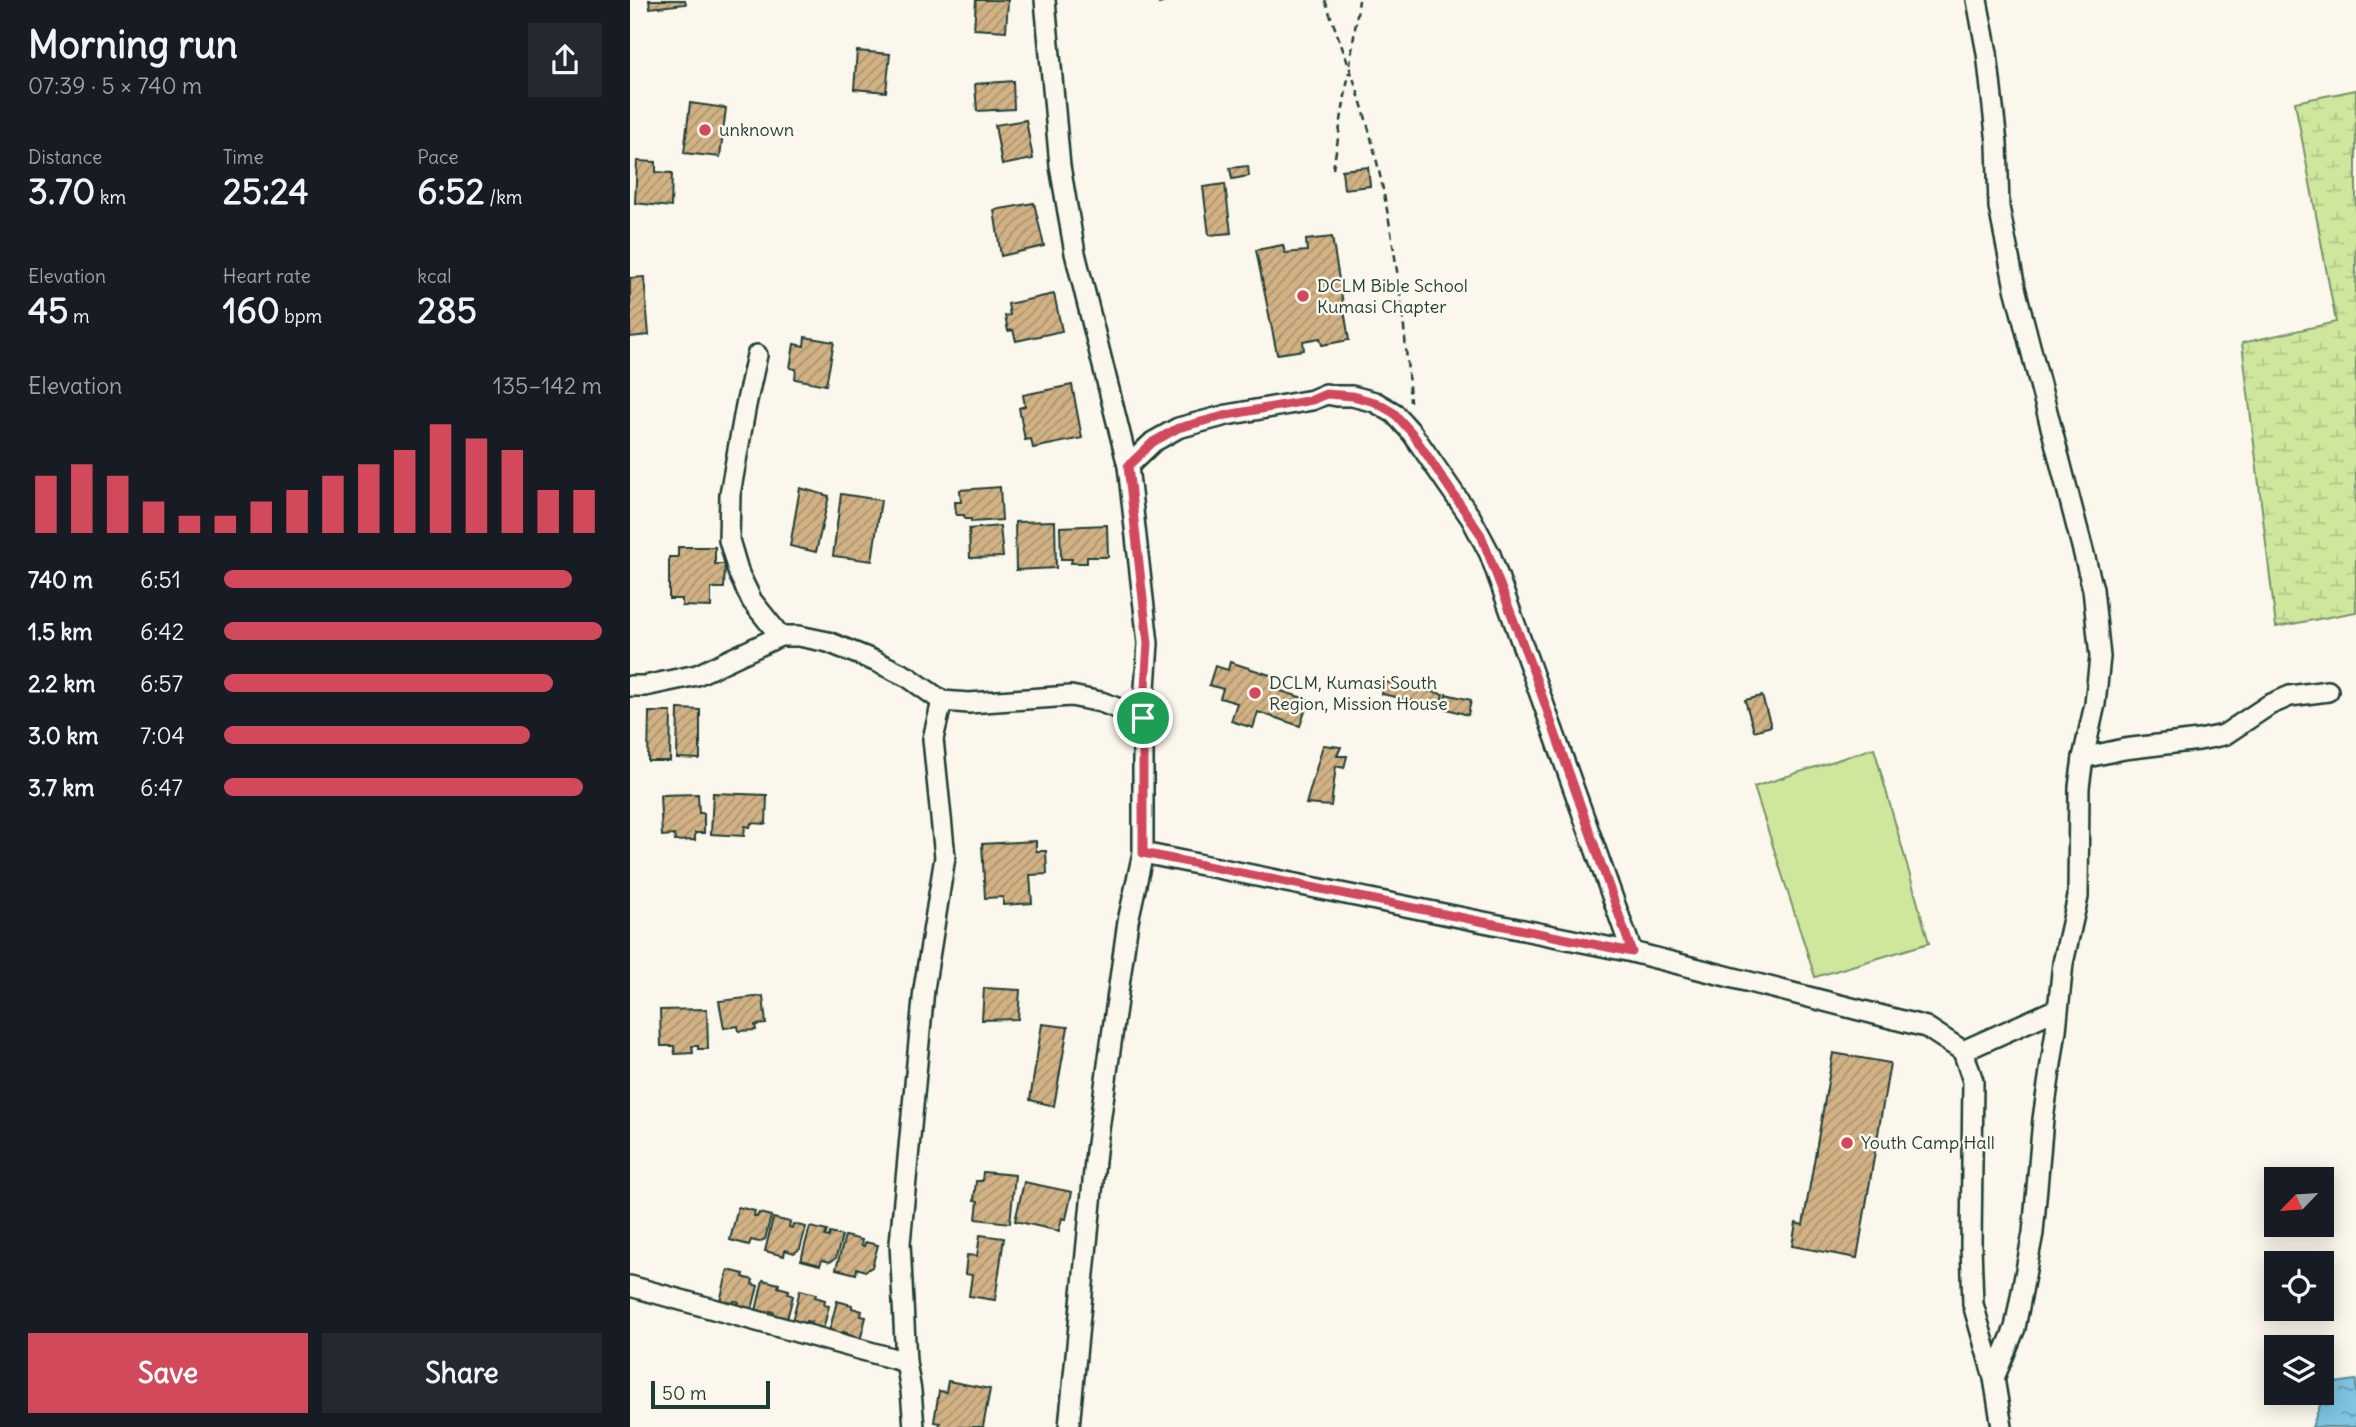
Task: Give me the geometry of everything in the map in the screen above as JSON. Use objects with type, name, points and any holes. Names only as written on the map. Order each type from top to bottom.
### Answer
[{"type":"street","points":[[1045,0],[1051,90],[1068,216],[1128,466],[1148,643],[1143,718],[1143,853],[1128,921],[1096,1151],[1069,1427]]},
{"type":"street","points":[[1977,0],[1987,53],[1997,143],[1999,206],[2015,288],[2093,589],[2100,657],[2095,704],[2079,787],[2077,897],[2063,963],[2043,1119],[2033,1233],[2015,1328],[1994,1378]]},
{"type":"street","points":[[757,355],[730,494],[729,540],[739,575],[752,601],[780,636]]},
{"type":"street","points":[[1128,466],[1153,442],[1178,428],[1227,415],[1312,400],[1326,394],[1352,396],[1375,402],[1394,413],[1412,433],[1471,519],[1490,554],[1632,952]]},
{"type":"street","points":[[630,686],[645,686],[697,676],[780,636],[799,636],[828,642],[908,677],[942,701],[969,703],[1071,696],[1101,702],[1143,718]]},
{"type":"street","points":[[2083,758],[2124,749],[2224,735],[2269,705],[2290,696],[2328,691]]},
{"type":"street","points":[[914,1427],[905,1362],[901,1243],[924,989],[945,857],[933,738],[942,701]]},
{"type":"street","points":[[1143,853],[1632,952],[1926,1027],[1963,1051],[1973,1082],[1973,1304],[1994,1378],[2003,1427]]},
{"type":"street","points":[[1963,1051],[2057,1009]]},
{"type":"street","points":[[630,1286],[905,1362]]},
{"type":"path","points":[[1158,4],[1172,0]]},
{"type":"path","points":[[1325,0],[1350,69],[1372,144],[1386,208],[1400,300],[1412,433]]},
{"type":"path","points":[[1333,169],[1359,0]]},
{"type":"green space","points":[[2356,90],[2356,612],[2276,627],[2242,343],[2336,322],[2295,102]]},
{"type":"green space","points":[[1874,748],[1929,943],[1815,977],[1754,787]]},
{"type":"water","points":[[2356,1380],[2356,1427],[2312,1427],[2320,1405],[2334,1405],[2334,1383]]},
{"type":"building","points":[[649,0],[685,0],[686,4],[650,8]]},
{"type":"building","points":[[976,0],[1008,0],[1006,31],[974,29]]},
{"type":"building","points":[[857,51],[890,54],[886,92],[854,89]]},
{"type":"building","points":[[1013,81],[1014,109],[977,111],[975,84]]},
{"type":"building","name":"unknown","points":[[690,103],[726,108],[720,157],[684,153]]},
{"type":"building","points":[[1026,120],[1033,159],[1002,165],[995,125]]},
{"type":"building","points":[[637,161],[656,162],[656,172],[672,173],[671,207],[635,203]]},
{"type":"building","points":[[1248,166],[1249,176],[1232,179],[1230,168]]},
{"type":"building","points":[[1368,167],[1370,186],[1344,189],[1342,170]]},
{"type":"building","points":[[1225,184],[1231,233],[1209,235],[1203,187]]},
{"type":"building","points":[[1034,203],[1044,246],[1001,256],[994,210]]},
{"type":"building","name":"DCLM Bible School Kumasi Chapter","points":[[1332,237],[1349,340],[1322,345],[1320,338],[1303,341],[1304,350],[1277,354],[1256,250],[1283,245],[1285,253],[1307,251],[1306,240]]},
{"type":"building","points":[[644,277],[649,335],[630,337],[630,278]]},
{"type":"building","points":[[1054,294],[1062,331],[1016,341],[1013,330],[1008,331],[1005,316],[1010,315],[1008,304]]},
{"type":"building","points":[[805,337],[834,342],[826,385],[795,379],[796,369],[790,368],[794,344],[804,346]]},
{"type":"building","points":[[1072,385],[1082,438],[1033,448],[1031,439],[1025,440],[1019,408],[1025,406],[1023,395]]},
{"type":"building","points":[[1000,487],[1002,520],[971,522],[971,519],[965,519],[964,515],[956,515],[955,502],[961,502],[960,490]]},
{"type":"building","points":[[800,488],[829,496],[816,552],[790,546]]},
{"type":"building","points":[[841,494],[881,500],[872,561],[833,556]]},
{"type":"building","points":[[1055,521],[1056,568],[1016,570],[1015,522]]},
{"type":"building","points":[[1107,525],[1108,557],[1087,557],[1087,563],[1071,563],[1072,559],[1061,559],[1060,527]]},
{"type":"building","points":[[1000,526],[1003,557],[970,558],[969,529]]},
{"type":"building","points":[[678,547],[715,547],[715,564],[725,564],[724,588],[711,588],[711,607],[682,606],[682,599],[669,599],[669,557],[678,557]]},
{"type":"building","name":"DCLM, Kumasi South Region, Mission House","points":[[1230,662],[1276,677],[1272,688],[1309,700],[1300,726],[1258,712],[1253,728],[1231,721],[1237,703],[1220,698],[1223,689],[1209,685],[1215,666],[1228,670]]},
{"type":"building","points":[[1385,682],[1443,694],[1440,707],[1382,694]]},
{"type":"building","points":[[1446,694],[1471,700],[1468,715],[1444,708]]},
{"type":"building","points":[[1762,696],[1771,726],[1754,731],[1745,700]]},
{"type":"building","points":[[678,709],[700,710],[700,759],[677,758]]},
{"type":"building","points":[[649,712],[671,712],[670,761],[648,761]]},
{"type":"building","points":[[1323,745],[1341,747],[1337,756],[1347,756],[1344,768],[1336,766],[1331,806],[1306,804]]},
{"type":"building","points":[[713,793],[767,795],[766,824],[751,823],[750,827],[745,826],[744,836],[711,834]]},
{"type":"building","points":[[698,794],[699,813],[704,813],[704,833],[695,833],[695,840],[675,841],[674,835],[662,836],[660,795]]},
{"type":"building","points":[[1036,841],[1036,851],[1046,851],[1047,874],[1030,875],[1032,903],[1003,905],[1003,897],[985,898],[982,844]]},
{"type":"building","points":[[984,988],[1020,990],[1018,1019],[982,1020]]},
{"type":"building","points":[[763,996],[766,1024],[755,1025],[756,1030],[739,1031],[738,1026],[724,1028],[719,1001]]},
{"type":"building","points":[[707,1009],[708,1049],[692,1046],[693,1053],[675,1054],[674,1046],[661,1046],[660,1010]]},
{"type":"building","points":[[1042,1024],[1068,1027],[1054,1106],[1030,1100]]},
{"type":"building","name":"Youth Camp Hall","points":[[1833,1053],[1890,1063],[1857,1258],[1792,1246],[1796,1223],[1803,1225]]},
{"type":"building","points":[[983,1172],[1015,1175],[1010,1223],[976,1219],[976,1181],[982,1181]]},
{"type":"building","points":[[1024,1182],[1072,1192],[1066,1219],[1062,1218],[1059,1231],[1015,1221]]},
{"type":"building","points":[[738,1207],[755,1211],[754,1216],[757,1217],[759,1213],[771,1216],[765,1239],[759,1242],[751,1240],[749,1245],[730,1240]]},
{"type":"building","points":[[773,1218],[790,1222],[789,1227],[792,1228],[793,1224],[806,1227],[800,1249],[794,1253],[785,1250],[784,1256],[765,1251]]},
{"type":"building","points":[[810,1227],[827,1231],[825,1236],[829,1237],[830,1233],[842,1236],[836,1258],[830,1262],[822,1260],[820,1265],[801,1260]]},
{"type":"building","points":[[980,1235],[1004,1238],[995,1300],[969,1296],[972,1275],[965,1274],[967,1255],[977,1256]]},
{"type":"building","points":[[845,1236],[862,1240],[861,1245],[864,1246],[865,1242],[878,1245],[872,1267],[865,1271],[857,1268],[856,1274],[836,1269]]},
{"type":"building","points":[[728,1270],[744,1274],[743,1277],[753,1280],[752,1284],[758,1286],[752,1309],[738,1306],[739,1302],[734,1301],[733,1304],[720,1301]]},
{"type":"building","points":[[763,1280],[779,1284],[778,1287],[789,1290],[788,1294],[793,1296],[787,1319],[773,1316],[774,1312],[770,1311],[769,1314],[756,1311]]},
{"type":"building","points":[[800,1290],[816,1294],[815,1297],[825,1300],[824,1305],[829,1306],[823,1330],[810,1326],[811,1322],[806,1321],[805,1325],[792,1321]]},
{"type":"building","points":[[837,1301],[852,1305],[852,1308],[862,1311],[861,1316],[866,1317],[860,1341],[846,1337],[847,1333],[843,1332],[842,1336],[829,1332]]},
{"type":"building","points":[[948,1381],[990,1389],[983,1427],[939,1427],[940,1423],[934,1422],[939,1391],[946,1392]]},
{"type":"place","name":"unknown","points":[[705,130]]},
{"type":"place","name":"DCLM Bible School Kumasi Chapter","points":[[1303,296]]},
{"type":"place","name":"DCLM, Kumasi South Region, Mission House","points":[[1255,693]]},
{"type":"place","name":"Youth Camp Hall","points":[[1847,1143]]},
{"type":"route","points":[[1326,394],[1352,396],[1375,402],[1394,413],[1412,433],[1471,519],[1490,554],[1590,828],[1632,952],[1143,853],[1143,718],[1148,643],[1128,466],[1153,442],[1168,433],[1227,415],[1312,400],[1326,394]]}]
